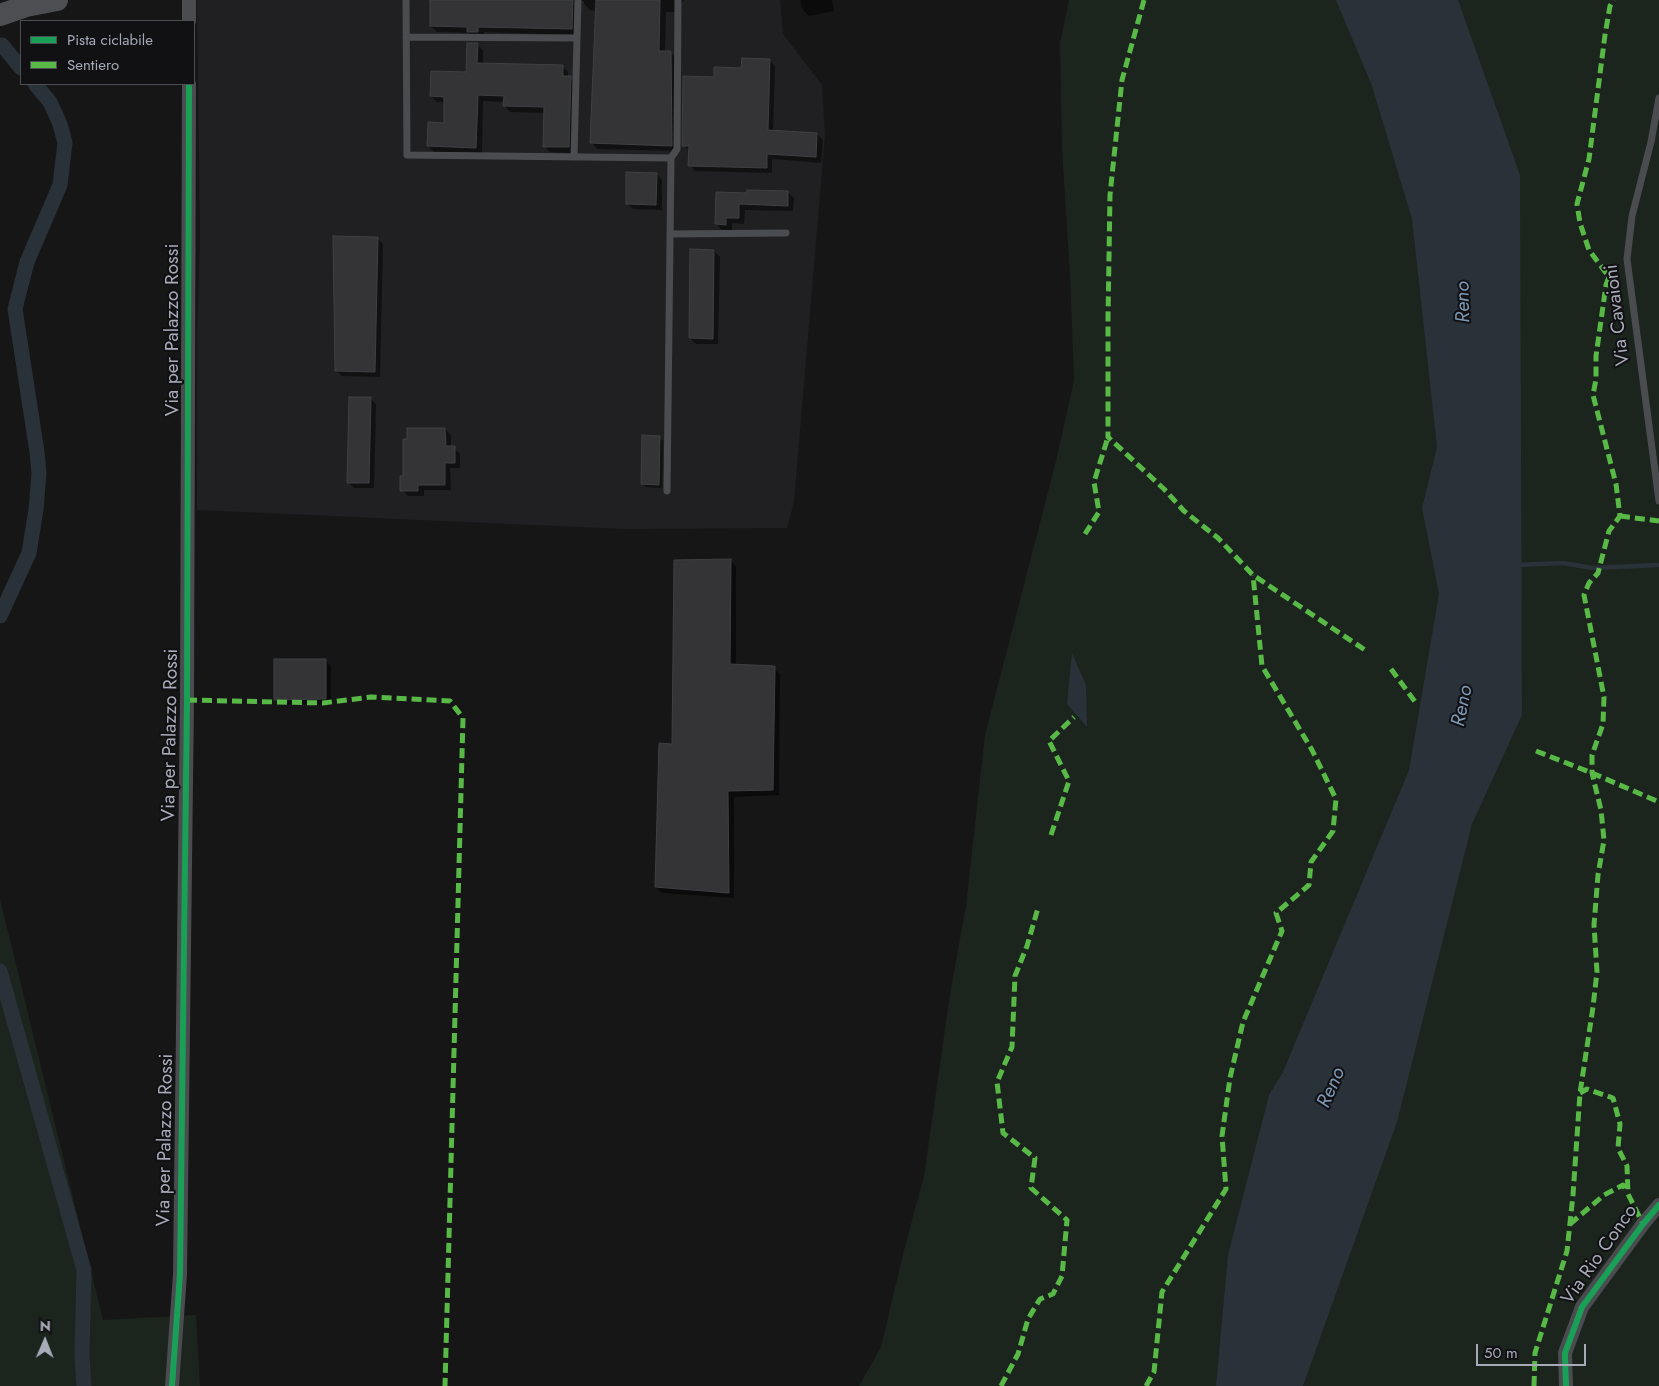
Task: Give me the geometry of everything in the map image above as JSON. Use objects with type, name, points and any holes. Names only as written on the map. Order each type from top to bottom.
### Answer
[{"type":"highway","points":[[0,15],[26,6],[57,0]]},
{"type":"street","points":[[189,0],[189,20]]},
{"type":"street","name":"Via per Palazzo Rossi","points":[[172,1386],[180,1274],[187,690],[189,85]]},
{"type":"street","name":"Via Rio Conco","points":[[1566,1386],[1565,1353],[1582,1307],[1659,1205]]},
{"type":"lane","points":[[406,0],[407,155],[671,158]]},
{"type":"lane","points":[[574,157],[578,0]]},
{"type":"lane","points":[[667,491],[671,158],[677,149],[678,0]]},
{"type":"lane","points":[[406,37],[577,38]]},
{"type":"lane","name":"Via Cavaioni","points":[[1659,98],[1632,216],[1627,259],[1659,501]]},
{"type":"lane","points":[[670,234],[786,233]]},
{"type":"shaded area","points":[[197,0],[780,0],[783,34],[822,85],[825,135],[794,502],[787,528],[624,529],[197,510],[197,334],[200,241]]},
{"type":"shaded area","points":[[1069,0],[1659,0],[1659,1386],[859,1386],[881,1347],[924,1176],[950,994],[966,906],[985,735],[1056,461],[1074,380],[1062,149],[1060,43]]},
{"type":"shaded area","points":[[0,899],[103,1320],[196,1315],[200,1386],[0,1386]]},
{"type":"water","name":"Reno","points":[[1336,0],[1458,0],[1520,175],[1522,715],[1472,824],[1397,1122],[1303,1386],[1216,1386],[1228,1255],[1269,1095],[1283,1072],[1409,770],[1439,594],[1422,508],[1437,447],[1412,219],[1372,86]]},
{"type":"water","points":[[1072,653],[1086,685],[1087,727],[1067,704]]},
{"type":"building","points":[[430,0],[573,0],[572,29],[478,27],[478,32],[467,32],[467,27],[430,26]]},
{"type":"building","points":[[596,0],[660,0],[659,51],[671,51],[672,146],[590,143]]},
{"type":"building","points":[[467,43],[478,43],[477,63],[563,65],[563,76],[571,76],[569,147],[543,147],[544,107],[503,106],[504,96],[478,95],[476,148],[427,146],[428,122],[444,123],[444,97],[430,96],[431,71],[466,72]]},
{"type":"building","points":[[742,58],[770,59],[768,130],[817,133],[816,157],[767,154],[767,168],[688,166],[689,146],[682,146],[683,76],[714,77],[714,67],[741,68]]},
{"type":"building","points":[[626,172],[657,173],[656,205],[626,204]]},
{"type":"building","points":[[747,190],[788,191],[788,206],[739,204],[739,218],[726,218],[726,225],[715,224],[716,192],[747,193]]},
{"type":"building","points":[[333,236],[378,237],[375,372],[335,371]]},
{"type":"building","points":[[690,249],[714,250],[713,339],[689,338]]},
{"type":"building","points":[[349,397],[371,397],[369,483],[347,483]]},
{"type":"building","points":[[407,428],[445,428],[446,446],[455,446],[455,463],[445,463],[445,485],[418,485],[418,491],[400,491],[400,476],[403,476],[403,439],[407,439]]},
{"type":"building","points":[[642,435],[660,436],[659,485],[641,484]]},
{"type":"building","points":[[731,559],[730,664],[775,666],[773,790],[728,791],[729,893],[655,887],[659,743],[672,744],[674,560]]},
{"type":"building","points":[[274,659],[326,659],[326,699],[274,700]]},
{"type":"waterway","points":[[2,45],[20,67]]},
{"type":"waterway","points":[[0,616],[29,553],[36,510],[39,473],[15,309],[27,262],[60,185],[65,143],[60,124],[50,102],[36,85]]},
{"type":"waterway","points":[[1516,565],[1563,563],[1592,568],[1659,565]]},
{"type":"waterway","points":[[0,971],[84,1270],[82,1355],[84,1386]]},
{"type":"marked path","points":[[1144,0],[1122,80],[1110,195],[1108,437],[1164,489],[1184,511],[1218,538],[1253,575],[1365,650]]},
{"type":"marked path","points":[[1534,1386],[1535,1353],[1567,1251],[1580,1093],[1597,972],[1594,925],[1598,875],[1604,840],[1601,810],[1592,773],[1592,755],[1603,724],[1604,697],[1584,595],[1589,583],[1598,573],[1609,531],[1620,516],[1616,484],[1593,395],[1596,379],[1596,356],[1606,285],[1609,277],[1589,250],[1580,223],[1577,204],[1589,159],[1605,35],[1610,6],[1614,0]]},
{"type":"marked path","points":[[1085,534],[1099,512],[1094,482],[1108,437]]},
{"type":"marked path","points":[[1620,516],[1659,521]]},
{"type":"marked path","points":[[1146,1386],[1154,1372],[1162,1292],[1226,1189],[1222,1136],[1230,1078],[1243,1022],[1282,931],[1276,913],[1309,885],[1311,862],[1333,831],[1336,799],[1312,750],[1262,666],[1253,575]]},
{"type":"marked path","points":[[1391,669],[1416,703]]},
{"type":"marked path","points":[[187,700],[323,703],[371,697],[450,701],[463,718],[445,1386]]},
{"type":"marked path","points":[[1051,835],[1069,781],[1049,741],[1074,717]]},
{"type":"marked path","points":[[1536,751],[1659,802]]},
{"type":"marked path","points":[[1001,1386],[1018,1354],[1028,1319],[1040,1299],[1053,1294],[1062,1276],[1067,1220],[1031,1188],[1035,1158],[1003,1133],[997,1082],[1012,1047],[1015,976],[1027,946],[1038,908]]},
{"type":"marked path","points":[[1580,1093],[1587,1089],[1613,1098],[1620,1124],[1618,1148],[1627,1166],[1628,1194],[1643,1224]]},
{"type":"marked path","points":[[1570,1224],[1604,1195],[1623,1185],[1627,1192]]},
{"type":"cycle path","points":[[172,1386],[180,1274],[187,700],[189,85]]},
{"type":"cycle path","points":[[1566,1386],[1565,1353],[1582,1307],[1659,1205]]}]
